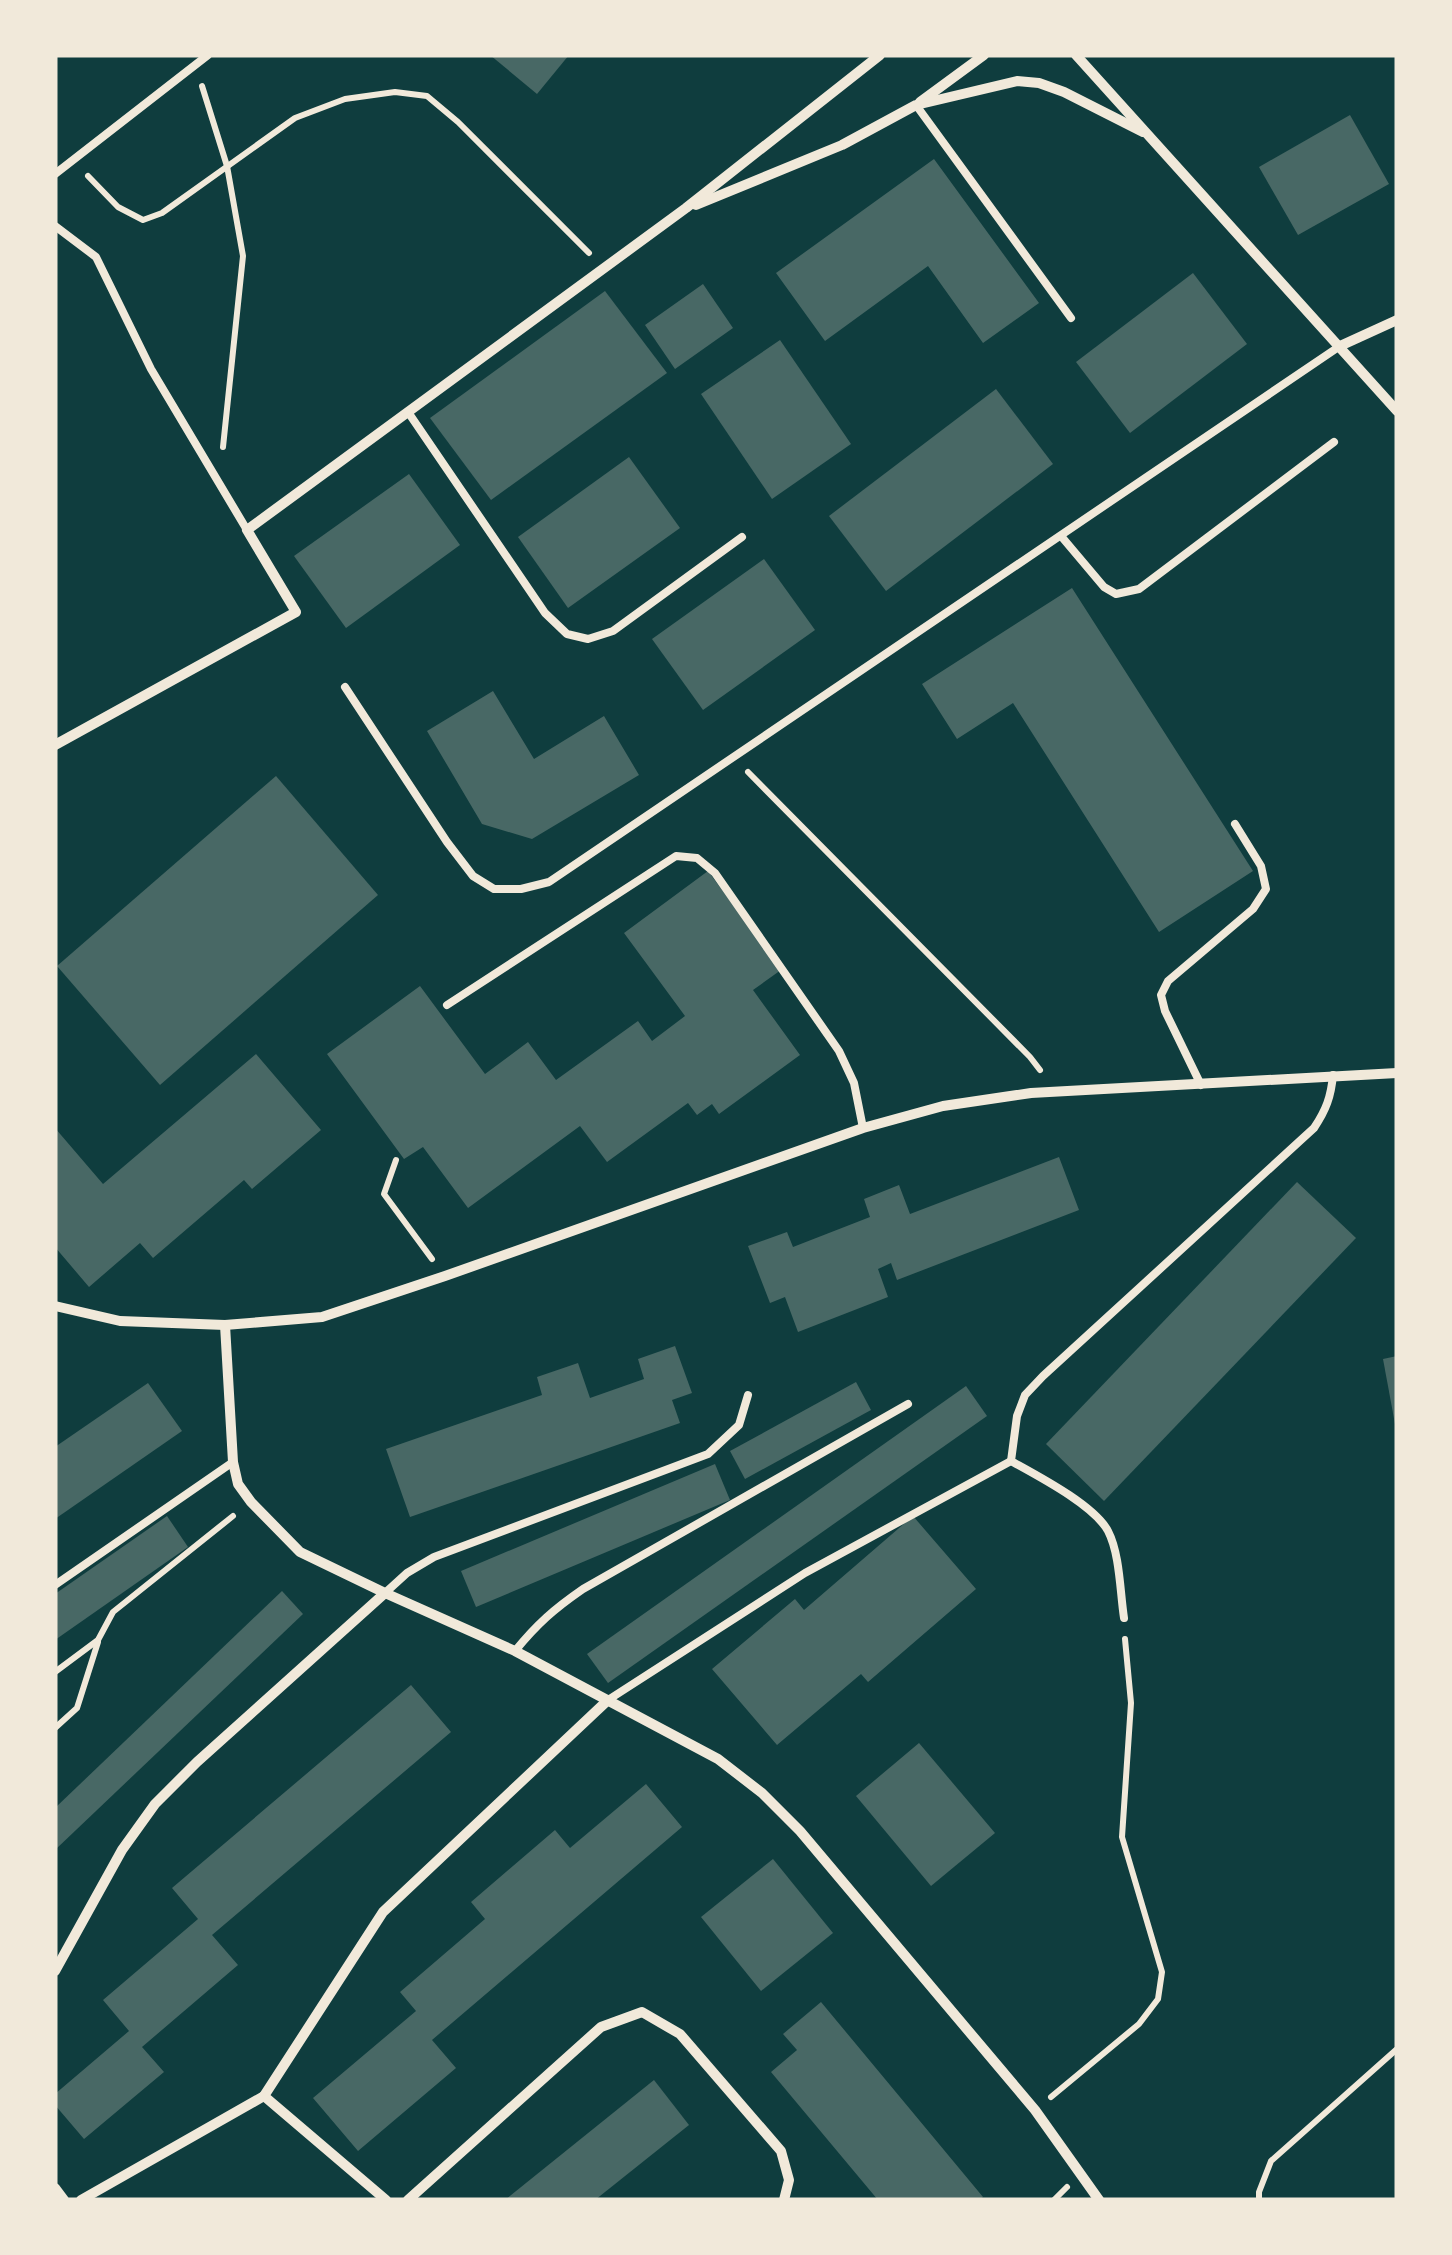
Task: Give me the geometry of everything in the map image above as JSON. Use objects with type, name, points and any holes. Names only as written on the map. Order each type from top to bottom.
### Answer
[{"type":"street","points":[[55,746],[296,612],[247,530],[686,208],[880,55]]},
{"type":"street","points":[[686,208],[842,145],[916,105],[984,55]]},
{"type":"street","points":[[1076,55],[1397,410]]},
{"type":"street","points":[[916,105],[1017,81],[1039,83],[1143,132]]},
{"type":"street","points":[[1340,346],[1397,320]]},
{"type":"street","points":[[55,1306],[120,1321],[225,1325],[322,1318],[862,1128],[943,1106],[1031,1093],[1397,1072]]},
{"type":"street","points":[[225,1325],[233,1462],[238,1484],[300,1552],[516,1651],[718,1760],[762,1793],[800,1831],[1035,2110],[1099,2200]]},
{"type":"street","points":[[55,1971],[122,1850],[155,1804],[385,1594]]},
{"type":"street","points":[[81,2200],[264,2096],[382,1912],[608,1700]]},
{"type":"street","points":[[408,2200],[601,2027],[642,2012],[680,2034],[780,2152],[789,2180],[784,2200]]},
{"type":"street","points":[[264,2096],[386,2200]]},
{"type":"street","points":[[55,2188],[64,2200]]},
{"type":"lane","points":[[55,174],[208,55]]},
{"type":"lane","points":[[916,105],[1071,318]]},
{"type":"lane","points":[[55,226],[96,257],[150,369],[247,530]]},
{"type":"lane","points":[[344,687],[472,876],[494,889],[521,889],[548,882],[1340,346]]},
{"type":"lane","points":[[408,412],[545,613],[567,634],[588,638],[613,632],[742,537]]},
{"type":"lane","points":[[1061,536],[1104,587],[1116,594],[1138,590],[1334,442]]},
{"type":"lane","points":[[1201,1085],[1165,1011],[1162,995],[1168,981],[1253,909],[1266,889],[1261,866],[1235,824]]},
{"type":"lane","points":[[447,1005],[676,856],[697,858],[715,873],[839,1052],[854,1082],[862,1128]]},
{"type":"lane","points":[[1011,1461],[1017,1416],[1025,1395],[1314,1128],[1331,1097],[1333,1075]]},
{"type":"lane","points":[[385,1594],[407,1573],[434,1557],[708,1454],[738,1425],[748,1395]]},
{"type":"lane","points":[[516,1651],[536,1625],[583,1589],[908,1404]]},
{"type":"lane","points":[[1011,1461],[1057,1487],[1107,1529],[1114,1547],[1124,1618]]},
{"type":"lane","points":[[608,1700],[805,1573],[1011,1461]]},
{"type":"lane","points":[[55,1585],[233,1462]]},
{"type":"path","points":[[196,65],[227,166],[243,256],[218,483]]},
{"type":"path","points":[[74,161],[118,207],[142,220],[162,213],[295,118],[345,99],[395,92],[427,96],[604,268]]},
{"type":"path","points":[[733,756],[1030,1057],[1056,1092]]},
{"type":"path","points":[[396,1160],[385,1188],[386,1198],[445,1276]]},
{"type":"path","points":[[55,1728],[77,1708],[98,1640],[113,1612],[251,1502]]},
{"type":"path","points":[[1035,2110],[1140,2024],[1158,1999],[1162,1972],[1122,1838],[1131,1704],[1124,1618]]},
{"type":"path","points":[[55,1672],[98,1640]]},
{"type":"path","points":[[1259,2200],[1271,2161],[1397,2049]]},
{"type":"building","points":[[490,55],[569,55],[537,94]]},
{"type":"building","points":[[1350,115],[1389,184],[1298,235],[1259,167]]},
{"type":"building","points":[[934,159],[1039,303],[983,343],[928,266],[825,341],[776,273]]},
{"type":"building","points":[[1193,273],[1247,344],[1130,433],[1076,362]]},
{"type":"building","points":[[703,284],[733,328],[675,369],[645,325]]},
{"type":"building","points":[[605,291],[667,373],[491,500],[430,418]]},
{"type":"building","points":[[780,340],[851,444],[772,499],[701,394]]},
{"type":"building","points":[[996,389],[1053,464],[886,591],[829,516]]},
{"type":"building","points":[[629,457],[680,528],[568,608],[518,537]]},
{"type":"building","points":[[409,474],[460,545],[346,628],[294,556]]},
{"type":"building","points":[[764,559],[815,630],[703,710],[652,639]]},
{"type":"building","points":[[1072,588],[1253,871],[1159,932],[1013,703],[957,739],[922,684]]},
{"type":"building","points":[[493,691],[534,759],[604,716],[639,775],[532,839],[482,824],[427,731]]},
{"type":"building","points":[[276,776],[378,895],[160,1085],[57,966]]},
{"type":"building","points":[[708,871],[781,970],[753,990],[800,1055],[719,1114],[712,1104],[697,1115],[688,1103],[607,1162],[580,1126],[468,1208],[423,1147],[404,1159],[327,1054],[420,986],[485,1074],[528,1042],[556,1080],[638,1021],[652,1041],[685,1016],[624,933]]},
{"type":"building","points":[[256,1054],[321,1130],[252,1189],[244,1180],[153,1258],[140,1243],[89,1287],[55,1247],[55,1128],[103,1184]]},
{"type":"building","points":[[1059,1157],[1079,1210],[897,1280],[891,1263],[878,1269],[888,1297],[798,1332],[785,1297],[770,1303],[748,1246],[787,1232],[793,1247],[870,1217],[864,1199],[899,1185],[910,1214]]},
{"type":"building","points":[[1297,1182],[1356,1238],[1104,1501],[1046,1444]]},
{"type":"building","points":[[675,1346],[692,1393],[672,1400],[680,1423],[410,1517],[386,1449],[542,1395],[537,1377],[578,1363],[590,1398],[644,1379],[638,1359]]},
{"type":"building","points":[[1397,1356],[1397,1423],[1395,1424],[1383,1359]]},
{"type":"building","points":[[856,1382],[871,1410],[745,1479],[730,1451]]},
{"type":"building","points":[[148,1383],[182,1431],[55,1519],[55,1447]]},
{"type":"building","points":[[966,1386],[987,1416],[608,1683],[587,1654]]},
{"type":"building","points":[[715,1464],[730,1500],[476,1607],[461,1571]]},
{"type":"building","points":[[167,1516],[188,1547],[55,1640],[55,1594]]},
{"type":"building","points":[[913,1516],[976,1589],[868,1682],[861,1674],[777,1745],[712,1669],[795,1599],[804,1610]]},
{"type":"building","points":[[282,1591],[303,1614],[55,1850],[55,1808]]},
{"type":"building","points":[[411,1685],[451,1732],[212,1935],[238,1965],[142,2047],[164,2072],[84,2139],[55,2105],[55,2094],[129,2031],[103,2000],[198,1919],[172,1888]]},
{"type":"building","points":[[919,1743],[995,1833],[931,1886],[856,1796]]},
{"type":"building","points":[[646,1784],[682,1827],[432,2040],[456,2068],[358,2151],[313,2098],[416,2011],[400,1992],[485,1919],[471,1902],[555,1830],[570,1848]]},
{"type":"building","points":[[773,1859],[833,1933],[761,1991],[701,1917]]},
{"type":"building","points":[[821,2002],[983,2197],[878,2200],[771,2072],[797,2050],[783,2034]]},
{"type":"building","points":[[654,2080],[689,2125],[595,2200],[505,2200]]}]
